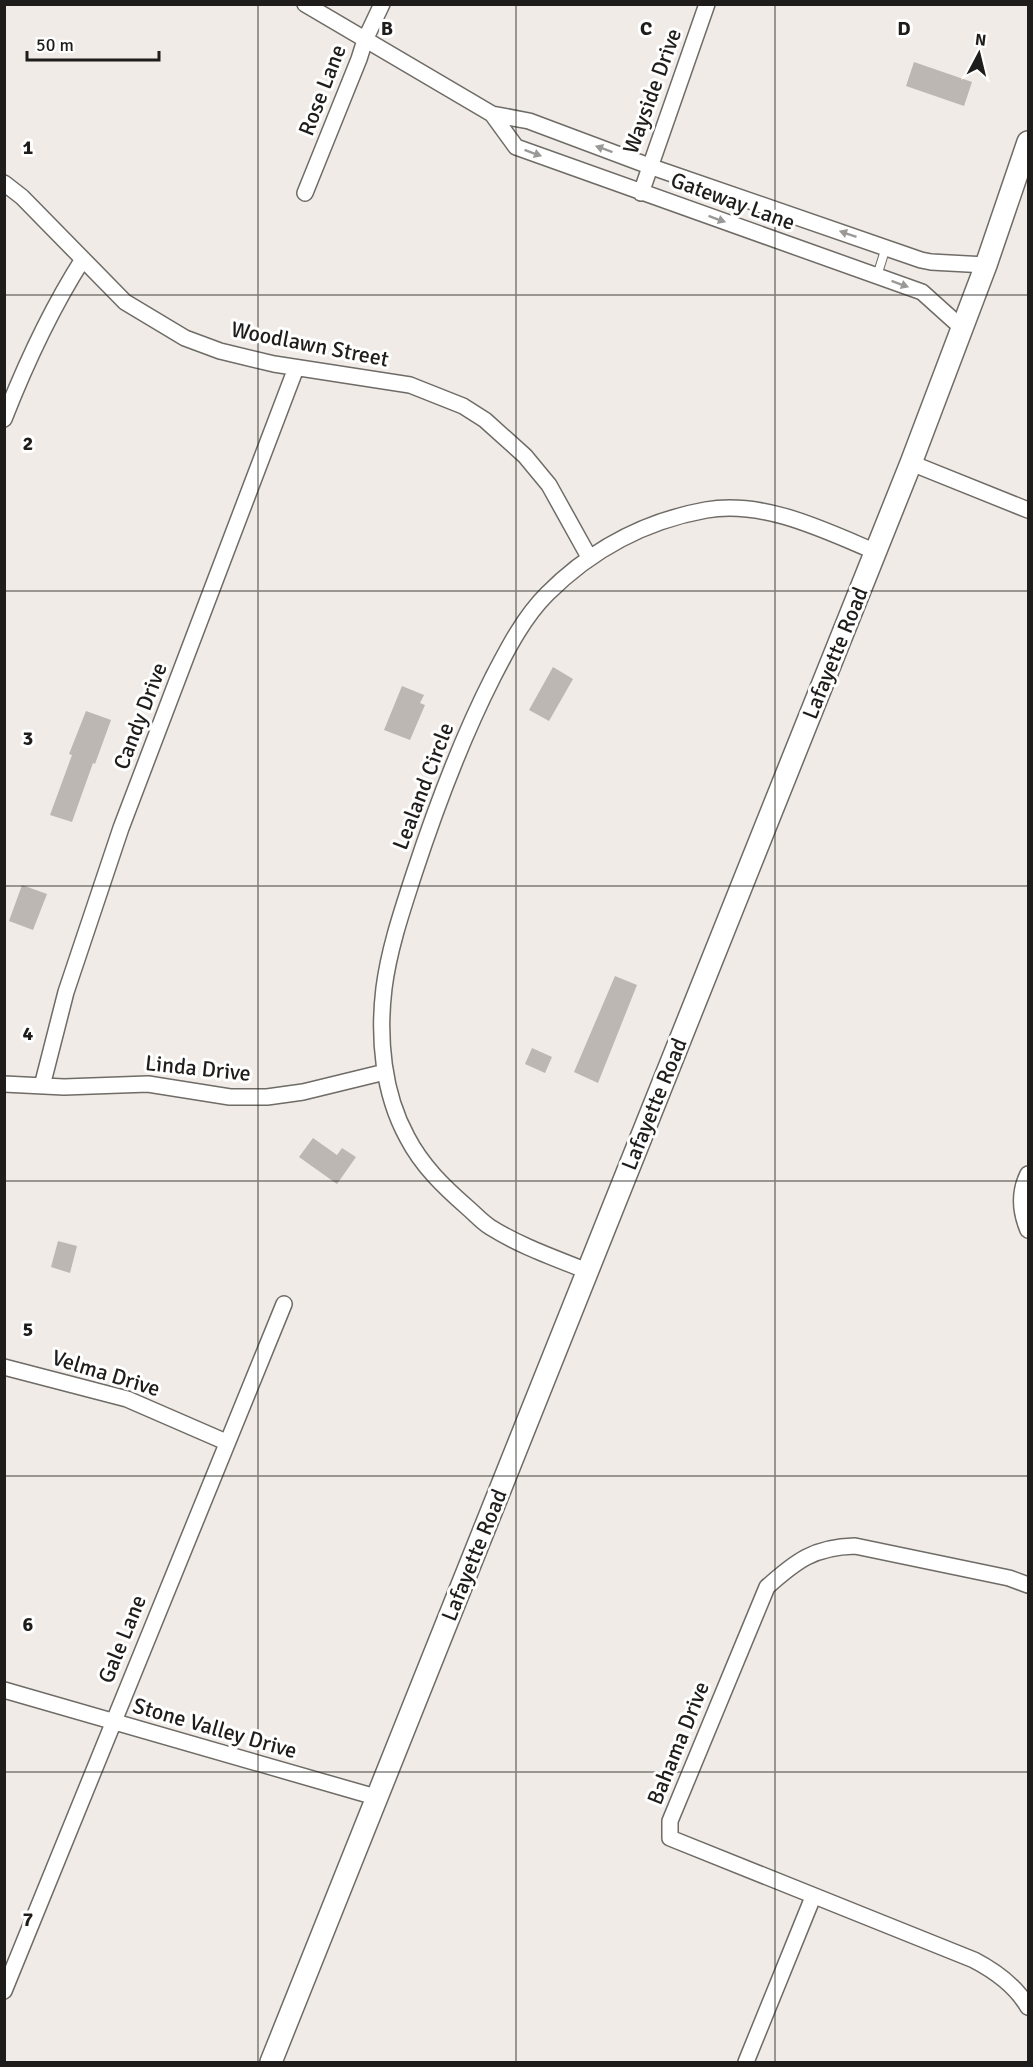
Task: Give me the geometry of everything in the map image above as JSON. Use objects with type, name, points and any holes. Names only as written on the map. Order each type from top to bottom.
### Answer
[{"type":"main road","name":"Lafayette Road","points":[[271,2062],[379,1798],[587,1270],[876,552],[986,265],[1029,142]]},
{"type":"street","name":"Gateway Lane","points":[[305,4],[492,114],[529,121],[649,166],[932,262],[986,265]]},
{"type":"street","name":"Rose Lane","points":[[305,193],[365,40],[382,4]]},
{"type":"street","name":"Wayside Drive","points":[[641,193],[707,4]]},
{"type":"street","name":"Gateway Lane","points":[[492,114],[516,147],[922,292],[962,328]]},
{"type":"street","name":"Woodlawn Street","points":[[4,183],[83,258],[125,302],[185,338],[220,351],[296,368],[410,385],[464,406],[485,420],[525,456],[549,485],[589,557]]},
{"type":"street","points":[[4,419],[36,343],[83,258]]},
{"type":"street","name":"Candy Drive","points":[[42,1086],[66,992],[121,828],[296,368]]},
{"type":"street","points":[[911,463],[1029,510]]},
{"type":"street","name":"Lealand Circle","points":[[587,1270],[556,1259],[488,1226],[441,1185],[406,1136],[390,1094],[381,1033],[384,988],[391,951],[442,793],[475,712],[519,630],[546,595],[605,546],[654,524],[708,510],[742,509],[789,518],[876,552]]},
{"type":"street","name":"Linda Drive","points":[[4,1084],[64,1087],[148,1084],[230,1097],[267,1097],[303,1092],[385,1072]]},
{"type":"street","points":[[1029,1174],[1024,1183],[1022,1201],[1023,1216],[1029,1230]]},
{"type":"street","name":"Gale Lane","points":[[4,1991],[284,1304]]},
{"type":"street","name":"Velma Drive","points":[[4,1367],[127,1399],[226,1442]]},
{"type":"street","name":"Bahama Drive","points":[[1029,1585],[1009,1578],[855,1546],[844,1546],[807,1555],[794,1563],[767,1587],[670,1821],[670,1838],[989,1967],[1021,1995],[1029,2007]]},
{"type":"street","name":"Stone Valley Drive","points":[[4,1690],[379,1798]]},
{"type":"street","points":[[746,2062],[813,1896]]},
{"type":"lane","points":[[877,276],[886,247]]},
{"type":"building","points":[[914,62],[972,82],[964,106],[906,86]]},
{"type":"building","points":[[553,667],[573,679],[549,721],[529,710]]},
{"type":"building","points":[[402,686],[424,695],[420,703],[425,705],[410,740],[384,730]]},
{"type":"building","points":[[86,711],[111,720],[72,822],[50,815],[72,755],[69,754]]},
{"type":"building","points":[[22,885],[47,894],[33,930],[9,921]]},
{"type":"building","points":[[615,976],[637,985],[598,1083],[574,1072]]},
{"type":"building","points":[[532,1048],[552,1057],[545,1073],[525,1064]]},
{"type":"building","points":[[313,1138],[337,1155],[342,1148],[356,1157],[337,1184],[299,1157]]},
{"type":"building","points":[[58,1241],[77,1246],[70,1273],[51,1267]]}]
